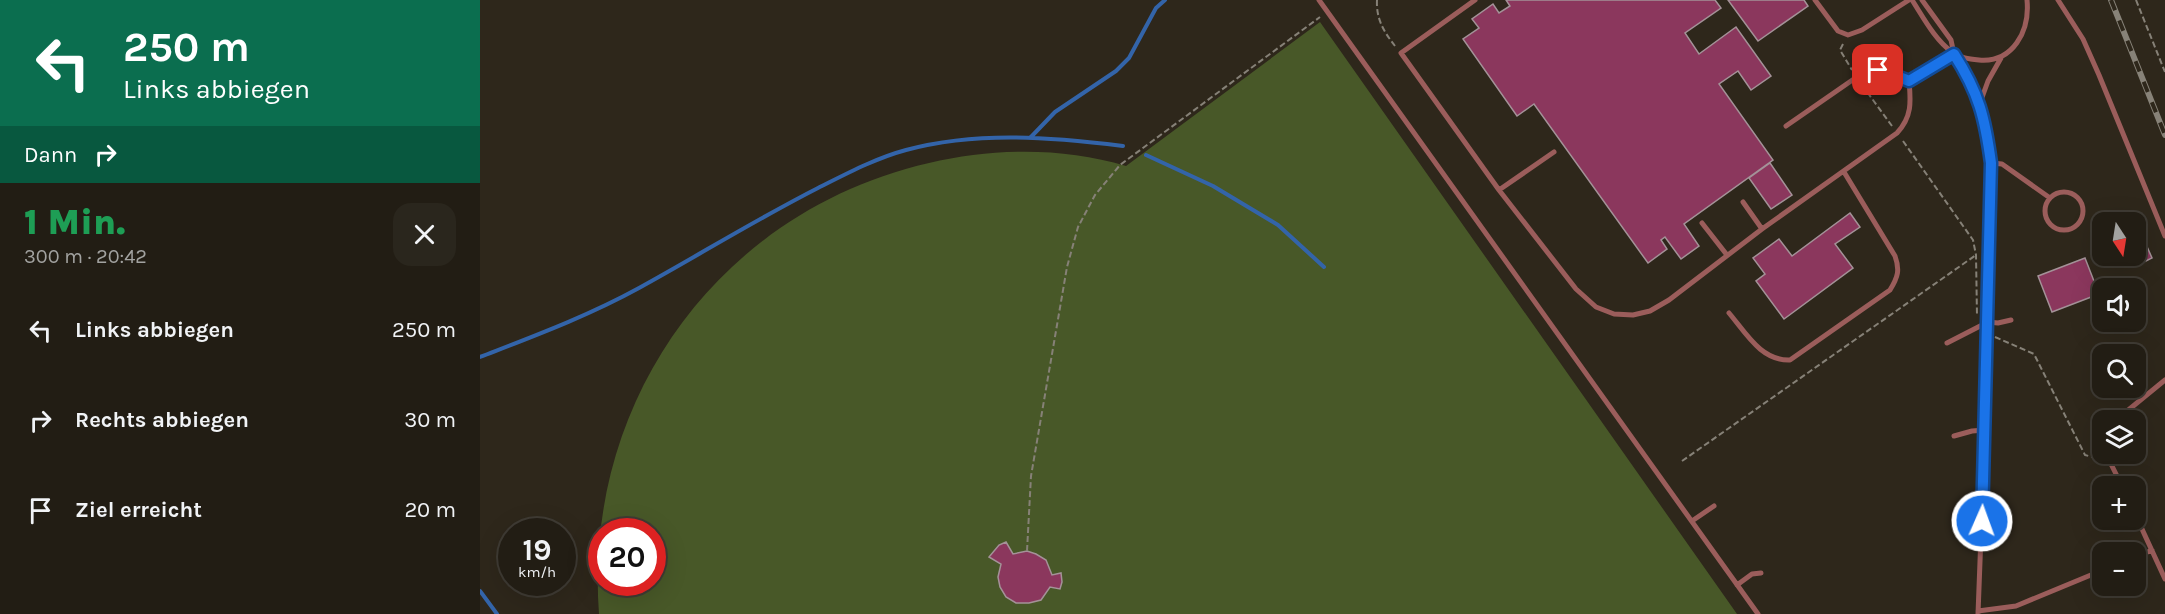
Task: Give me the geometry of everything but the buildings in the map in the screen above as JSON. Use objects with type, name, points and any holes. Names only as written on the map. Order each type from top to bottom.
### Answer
[{"type":"lane","points":[[1319,0],[1758,614]]},
{"type":"lane","points":[[1475,0],[1401,53],[1499,190],[1576,289],[1596,307],[1614,314],[1633,315],[1650,311],[1669,300],[1762,229],[1898,133],[1908,120],[1911,106],[1909,81]]},
{"type":"lane","points":[[1815,0],[1838,31],[1848,35],[1862,30],[1910,0],[1944,46],[1954,54],[1970,78],[1987,128],[1991,163],[1978,613],[2016,606],[2092,575]]},
{"type":"lane","points":[[1922,0],[1951,40],[1954,54]]},
{"type":"lane","points":[[1980,104],[1988,81],[2001,58],[2022,35],[2027,14],[2027,0]]},
{"type":"lane","points":[[2058,0],[2083,39],[2165,236]]},
{"type":"lane","points":[[1909,81],[1954,54],[1985,61],[2001,58]]},
{"type":"lane","points":[[1786,126],[1864,72],[1878,70],[1909,81]]},
{"type":"lane","points":[[1499,190],[1554,152]]},
{"type":"lane","points":[[1991,163],[2002,165],[2050,198]]},
{"type":"lane","points":[[1729,313],[1764,354],[1790,360],[1890,290],[1898,277],[1895,256],[1844,172]]},
{"type":"lane","points":[[2062,192],[2076,197],[2083,207],[2079,224],[2067,230],[2056,229],[2051,225],[2045,216],[2045,209],[2050,198],[2062,192]]},
{"type":"lane","points":[[1743,202],[1762,229]]},
{"type":"lane","points":[[1702,223],[1727,255]]},
{"type":"lane","points":[[1947,343],[1988,322],[1998,323],[2011,320]]},
{"type":"lane","points":[[2128,410],[2165,380]]},
{"type":"lane","points":[[1954,436],[1985,430]]},
{"type":"lane","points":[[1692,521],[1714,506]]},
{"type":"lane","points":[[2143,530],[2165,579]]},
{"type":"lane","points":[[2146,553],[2152,550]]},
{"type":"lane","points":[[1737,585],[1752,574],[1761,573]]},
{"type":"path","points":[[1377,0],[1376,8],[1383,31],[1401,53]]},
{"type":"path","points":[[2136,0],[2165,72]]},
{"type":"path","points":[[1027,551],[1031,477],[1067,267],[1078,226],[1095,195],[1120,165],[1327,11]]},
{"type":"path","points":[[1848,35],[1840,50],[1972,240],[1976,255],[1977,328]]},
{"type":"path","points":[[1682,461],[1976,255]]},
{"type":"path","points":[[1987,333],[2034,354],[2085,455],[2092,457]]},
{"type":"green space","points":[[1320,22],[1737,614],[599,614],[599,596],[666,596],[666,518],[603,518],[614,460],[641,390],[679,327],[728,271],[787,224],[854,187],[929,163],[1003,152],[1078,155],[1126,166]]},
{"type":"waterway","points":[[1030,138],[1055,112],[1116,71],[1129,58],[1156,8],[1165,0]]},
{"type":"waterway","points":[[480,357],[600,308],[795,200],[895,153],[933,144],[987,138],[1041,138],[1123,146]]},
{"type":"waterway","points":[[1146,155],[1213,186],[1278,225],[1324,267]]},
{"type":"waterway","points":[[480,591],[497,614]]},
{"type":"railway","points":[[2111,0],[2165,135]]},
{"type":"route","points":[[1878,70],[1909,81],[1954,54],[1970,78],[1987,128],[1991,163],[1982,521]]}]
